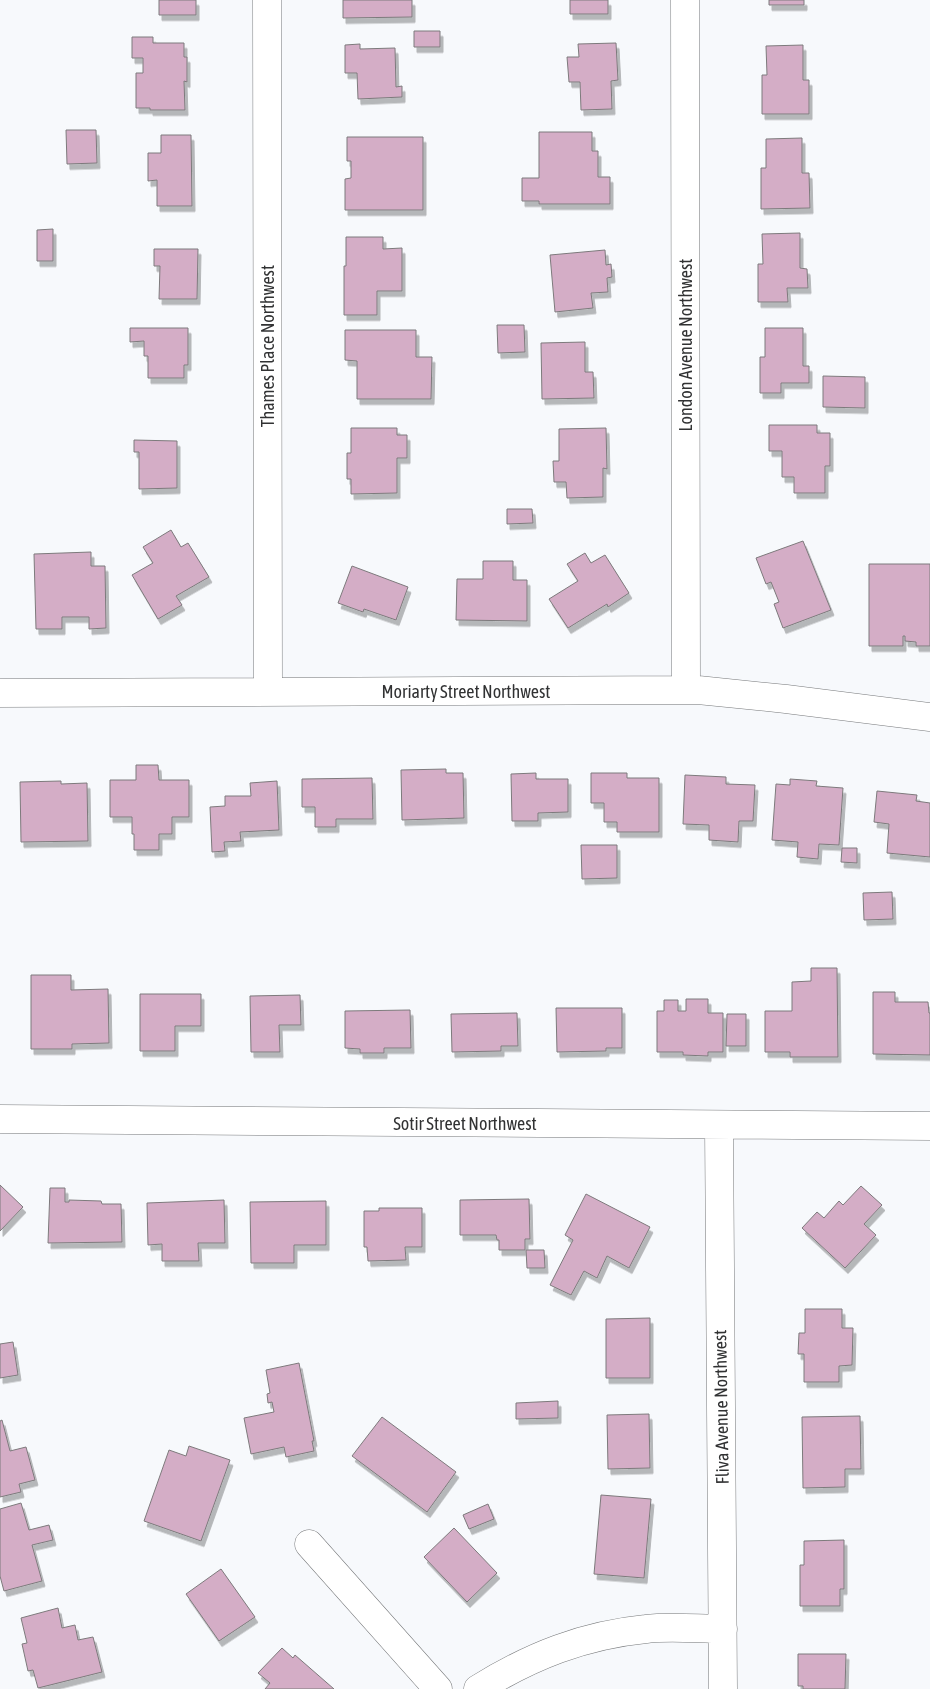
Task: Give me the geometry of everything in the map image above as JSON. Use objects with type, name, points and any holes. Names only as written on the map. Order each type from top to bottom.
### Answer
[{"type":"street","name":"Thames Place Northwest","points":[[267,0],[268,692]]},
{"type":"street","name":"London Avenue Northwest","points":[[685,0],[686,690]]},
{"type":"street","name":"Moriarty Street Northwest","points":[[0,693],[698,690],[930,717]]},
{"type":"street","name":"Sotir Street Northwest","points":[[0,1119],[930,1126]]},
{"type":"street","name":"Fliva Avenue Northwest","points":[[719,1125],[723,1689]]},
{"type":"street","points":[[309,1544],[438,1689]]},
{"type":"street","points":[[478,1689],[503,1673],[567,1645],[597,1636],[648,1628],[723,1629]]},
{"type":"building","points":[[159,0],[196,0],[196,15],[159,15]]},
{"type":"building","points":[[343,0],[412,0],[412,17],[343,18]]},
{"type":"building","points":[[570,0],[608,0],[608,14],[570,14]]},
{"type":"building","points":[[769,0],[804,0],[804,5],[769,5]]},
{"type":"building","points":[[414,31],[440,31],[440,47],[414,47]]},
{"type":"building","points":[[132,37],[153,37],[153,43],[184,43],[184,57],[187,57],[187,82],[184,81],[185,110],[136,108],[136,73],[143,73],[143,58],[132,58]]},
{"type":"building","points":[[616,43],[618,80],[611,81],[612,109],[581,110],[580,82],[569,82],[567,57],[579,57],[578,44]]},
{"type":"building","points":[[360,44],[360,49],[395,48],[396,87],[402,86],[402,97],[358,99],[357,73],[345,73],[345,45]]},
{"type":"building","points":[[803,45],[803,80],[809,80],[809,114],[762,114],[762,75],[767,75],[766,46]]},
{"type":"building","points":[[66,130],[96,130],[97,163],[67,164]]},
{"type":"building","points":[[539,132],[592,132],[592,151],[598,151],[598,177],[610,177],[610,204],[539,204],[539,201],[522,201],[522,178],[539,178]]},
{"type":"building","points":[[161,135],[191,135],[192,206],[157,206],[157,180],[148,181],[148,153],[161,153]]},
{"type":"building","points":[[347,137],[423,137],[423,210],[345,210],[345,179],[351,178],[351,161],[347,161]]},
{"type":"building","points":[[802,138],[802,173],[809,173],[810,208],[761,209],[761,168],[766,168],[766,139]]},
{"type":"building","points":[[53,229],[53,261],[37,261],[37,230]]},
{"type":"building","points":[[800,233],[800,268],[807,269],[808,288],[787,288],[788,302],[758,302],[758,264],[763,264],[762,234]]},
{"type":"building","points":[[346,237],[383,237],[383,249],[402,248],[402,291],[377,291],[377,315],[344,315]]},
{"type":"building","points":[[154,249],[198,249],[197,299],[159,299],[160,266],[154,266]]},
{"type":"building","points":[[605,250],[606,265],[611,264],[612,277],[607,278],[608,292],[591,293],[593,308],[555,312],[550,255]]},
{"type":"building","points":[[497,325],[524,325],[525,352],[498,353]]},
{"type":"building","points":[[130,328],[188,328],[188,365],[184,365],[184,378],[148,378],[148,356],[144,356],[144,341],[130,342]]},
{"type":"building","points":[[765,328],[803,328],[803,366],[809,366],[809,383],[781,383],[781,393],[760,393],[760,357],[765,357]]},
{"type":"building","points":[[345,330],[416,330],[416,357],[432,357],[431,399],[357,399],[357,361],[345,360]]},
{"type":"building","points":[[585,342],[585,372],[593,372],[594,398],[542,399],[541,343]]},
{"type":"building","points":[[823,376],[865,377],[865,408],[823,407]]},
{"type":"building","points":[[769,425],[817,425],[817,433],[830,433],[830,466],[825,466],[825,493],[794,493],[794,477],[782,477],[782,451],[769,451]]},
{"type":"building","points":[[351,428],[397,428],[397,435],[407,435],[407,458],[397,458],[397,493],[351,494],[351,479],[347,479],[347,453],[351,453]]},
{"type":"building","points":[[606,428],[607,469],[603,468],[603,497],[567,498],[566,482],[554,482],[553,461],[559,461],[559,429]]},
{"type":"building","points":[[134,440],[177,441],[177,488],[139,489],[139,452],[134,452]]},
{"type":"building","points":[[507,509],[532,509],[533,523],[507,524]]},
{"type":"building","points":[[171,530],[181,547],[188,543],[209,577],[176,596],[182,605],[158,619],[132,575],[153,563],[143,547]]},
{"type":"building","points":[[803,541],[831,610],[783,628],[774,604],[779,602],[771,582],[766,584],[756,558]]},
{"type":"building","points":[[91,552],[91,566],[105,566],[106,628],[89,629],[89,617],[62,617],[62,629],[36,629],[34,554]]},
{"type":"building","points":[[585,553],[591,563],[605,555],[629,593],[608,607],[607,604],[568,628],[549,599],[578,581],[567,564]]},
{"type":"building","points":[[483,561],[513,561],[513,580],[527,580],[527,621],[456,620],[457,579],[483,579]]},
{"type":"building","points":[[869,564],[930,564],[930,646],[916,646],[916,642],[905,641],[905,636],[903,636],[903,646],[869,646]]},
{"type":"building","points":[[352,566],[408,587],[396,620],[364,609],[363,612],[338,603]]},
{"type":"building","points":[[136,765],[158,765],[159,780],[189,780],[189,817],[172,817],[172,834],[159,834],[159,850],[134,850],[132,817],[110,817],[110,780],[136,780]]},
{"type":"building","points":[[446,769],[446,773],[463,773],[464,818],[402,820],[401,770]]},
{"type":"building","points":[[536,773],[536,779],[568,779],[568,812],[538,813],[538,821],[512,821],[511,774]]},
{"type":"building","points":[[591,773],[627,773],[627,778],[659,778],[659,832],[617,832],[617,822],[604,822],[604,803],[591,803]]},
{"type":"building","points":[[685,775],[726,777],[726,784],[755,785],[753,821],[739,821],[738,842],[709,840],[709,825],[683,824]]},
{"type":"building","points":[[372,778],[373,819],[336,819],[336,827],[315,827],[315,807],[302,807],[302,779]]},
{"type":"building","points":[[790,779],[817,781],[816,786],[843,788],[839,845],[819,844],[818,859],[797,857],[798,842],[772,840],[776,784],[790,785]]},
{"type":"building","points":[[61,781],[61,784],[87,783],[88,841],[21,842],[20,782]]},
{"type":"building","points":[[277,781],[279,830],[240,832],[241,841],[224,842],[225,851],[212,852],[210,807],[225,806],[225,796],[251,796],[250,783]]},
{"type":"building","points":[[877,791],[917,795],[916,801],[930,803],[930,857],[887,853],[889,824],[874,822]]},
{"type":"building","points":[[581,845],[617,845],[617,878],[582,879]]},
{"type":"building","points":[[842,848],[857,848],[857,863],[841,862]]},
{"type":"building","points":[[892,892],[893,919],[864,920],[863,893]]},
{"type":"building","points":[[811,968],[837,968],[838,1057],[790,1057],[790,1052],[765,1052],[765,1011],[792,1011],[792,982],[811,981]]},
{"type":"building","points":[[31,975],[71,975],[71,990],[108,989],[109,1043],[72,1044],[72,1049],[31,1049]]},
{"type":"building","points":[[873,992],[895,992],[895,1002],[928,1002],[930,1013],[930,1055],[873,1054]]},
{"type":"building","points":[[140,994],[201,994],[201,1026],[175,1026],[175,1051],[140,1051]]},
{"type":"building","points":[[300,995],[301,1025],[279,1025],[280,1052],[251,1052],[250,996]]},
{"type":"building","points":[[686,999],[708,999],[708,1013],[723,1013],[723,1052],[708,1052],[708,1056],[683,1055],[683,1052],[657,1052],[657,1011],[664,1011],[664,1000],[678,1000],[678,1011],[686,1011]]},
{"type":"building","points":[[556,1008],[622,1008],[622,1048],[606,1048],[606,1051],[557,1052]]},
{"type":"building","points":[[410,1010],[411,1048],[384,1048],[384,1053],[360,1053],[360,1049],[345,1048],[345,1011]]},
{"type":"building","points":[[517,1013],[518,1046],[501,1046],[501,1051],[452,1052],[451,1014]]},
{"type":"building","points":[[727,1014],[746,1014],[746,1046],[726,1046]]},
{"type":"building","points":[[0,1185],[23,1207],[0,1231]]},
{"type":"building","points":[[861,1186],[882,1205],[864,1224],[876,1235],[845,1268],[802,1228],[817,1212],[824,1218],[839,1201],[843,1205]]},
{"type":"building","points":[[50,1188],[65,1188],[65,1202],[69,1202],[69,1200],[101,1201],[102,1204],[121,1204],[122,1242],[48,1243]]},
{"type":"building","points":[[586,1194],[650,1227],[629,1268],[607,1256],[597,1278],[584,1271],[571,1295],[550,1285],[573,1240],[565,1235]]},
{"type":"building","points":[[529,1199],[530,1239],[525,1239],[525,1250],[499,1250],[499,1240],[497,1240],[496,1235],[460,1235],[460,1200]]},
{"type":"building","points":[[224,1200],[225,1243],[198,1243],[199,1261],[162,1261],[162,1244],[148,1245],[147,1203]]},
{"type":"building","points":[[326,1201],[326,1245],[294,1245],[294,1263],[251,1263],[250,1202]]},
{"type":"building","points":[[379,1208],[422,1208],[422,1247],[405,1247],[406,1260],[368,1261],[367,1247],[364,1247],[364,1211],[379,1211]]},
{"type":"building","points":[[526,1250],[544,1250],[545,1268],[527,1268]]},
{"type":"building","points":[[805,1309],[842,1309],[842,1328],[853,1328],[852,1365],[839,1366],[839,1382],[804,1382],[804,1354],[798,1354],[799,1333],[805,1333]]},
{"type":"building","points":[[650,1318],[650,1378],[606,1378],[606,1319]]},
{"type":"building","points":[[13,1342],[18,1375],[0,1378],[0,1344]]},
{"type":"building","points":[[299,1363],[314,1441],[312,1441],[314,1451],[286,1457],[284,1447],[251,1454],[244,1418],[274,1412],[272,1402],[268,1403],[267,1394],[270,1393],[266,1370]]},
{"type":"building","points":[[558,1401],[558,1418],[516,1419],[516,1403]]},
{"type":"building","points":[[649,1414],[650,1468],[608,1469],[607,1415]]},
{"type":"building","points":[[860,1416],[861,1469],[845,1469],[845,1487],[803,1488],[802,1417]]},
{"type":"building","points":[[382,1417],[456,1472],[427,1512],[352,1456]]},
{"type":"building","points":[[2,1420],[10,1451],[26,1447],[35,1480],[19,1484],[21,1492],[0,1497],[0,1421]]},
{"type":"building","points":[[189,1446],[230,1460],[201,1541],[144,1521],[169,1450],[186,1456]]},
{"type":"building","points":[[601,1495],[651,1499],[644,1578],[594,1574]]},
{"type":"building","points":[[21,1503],[29,1530],[49,1525],[53,1540],[32,1545],[42,1581],[4,1591],[0,1576],[0,1509]]},
{"type":"building","points":[[488,1504],[494,1519],[469,1529],[463,1515]]},
{"type":"building","points":[[454,1528],[497,1573],[467,1602],[424,1557]]},
{"type":"building","points":[[844,1540],[844,1589],[840,1589],[840,1606],[800,1606],[800,1565],[804,1565],[804,1541]]},
{"type":"building","points":[[221,1569],[255,1617],[219,1641],[186,1594]]},
{"type":"building","points":[[58,1608],[62,1628],[75,1625],[78,1640],[93,1637],[102,1672],[38,1688],[33,1670],[28,1671],[22,1644],[27,1643],[21,1618]]},
{"type":"building","points":[[282,1648],[293,1658],[295,1655],[334,1689],[265,1689],[270,1683],[258,1673]]},
{"type":"building","points":[[798,1654],[846,1654],[845,1689],[803,1689],[803,1686],[798,1686]]}]
